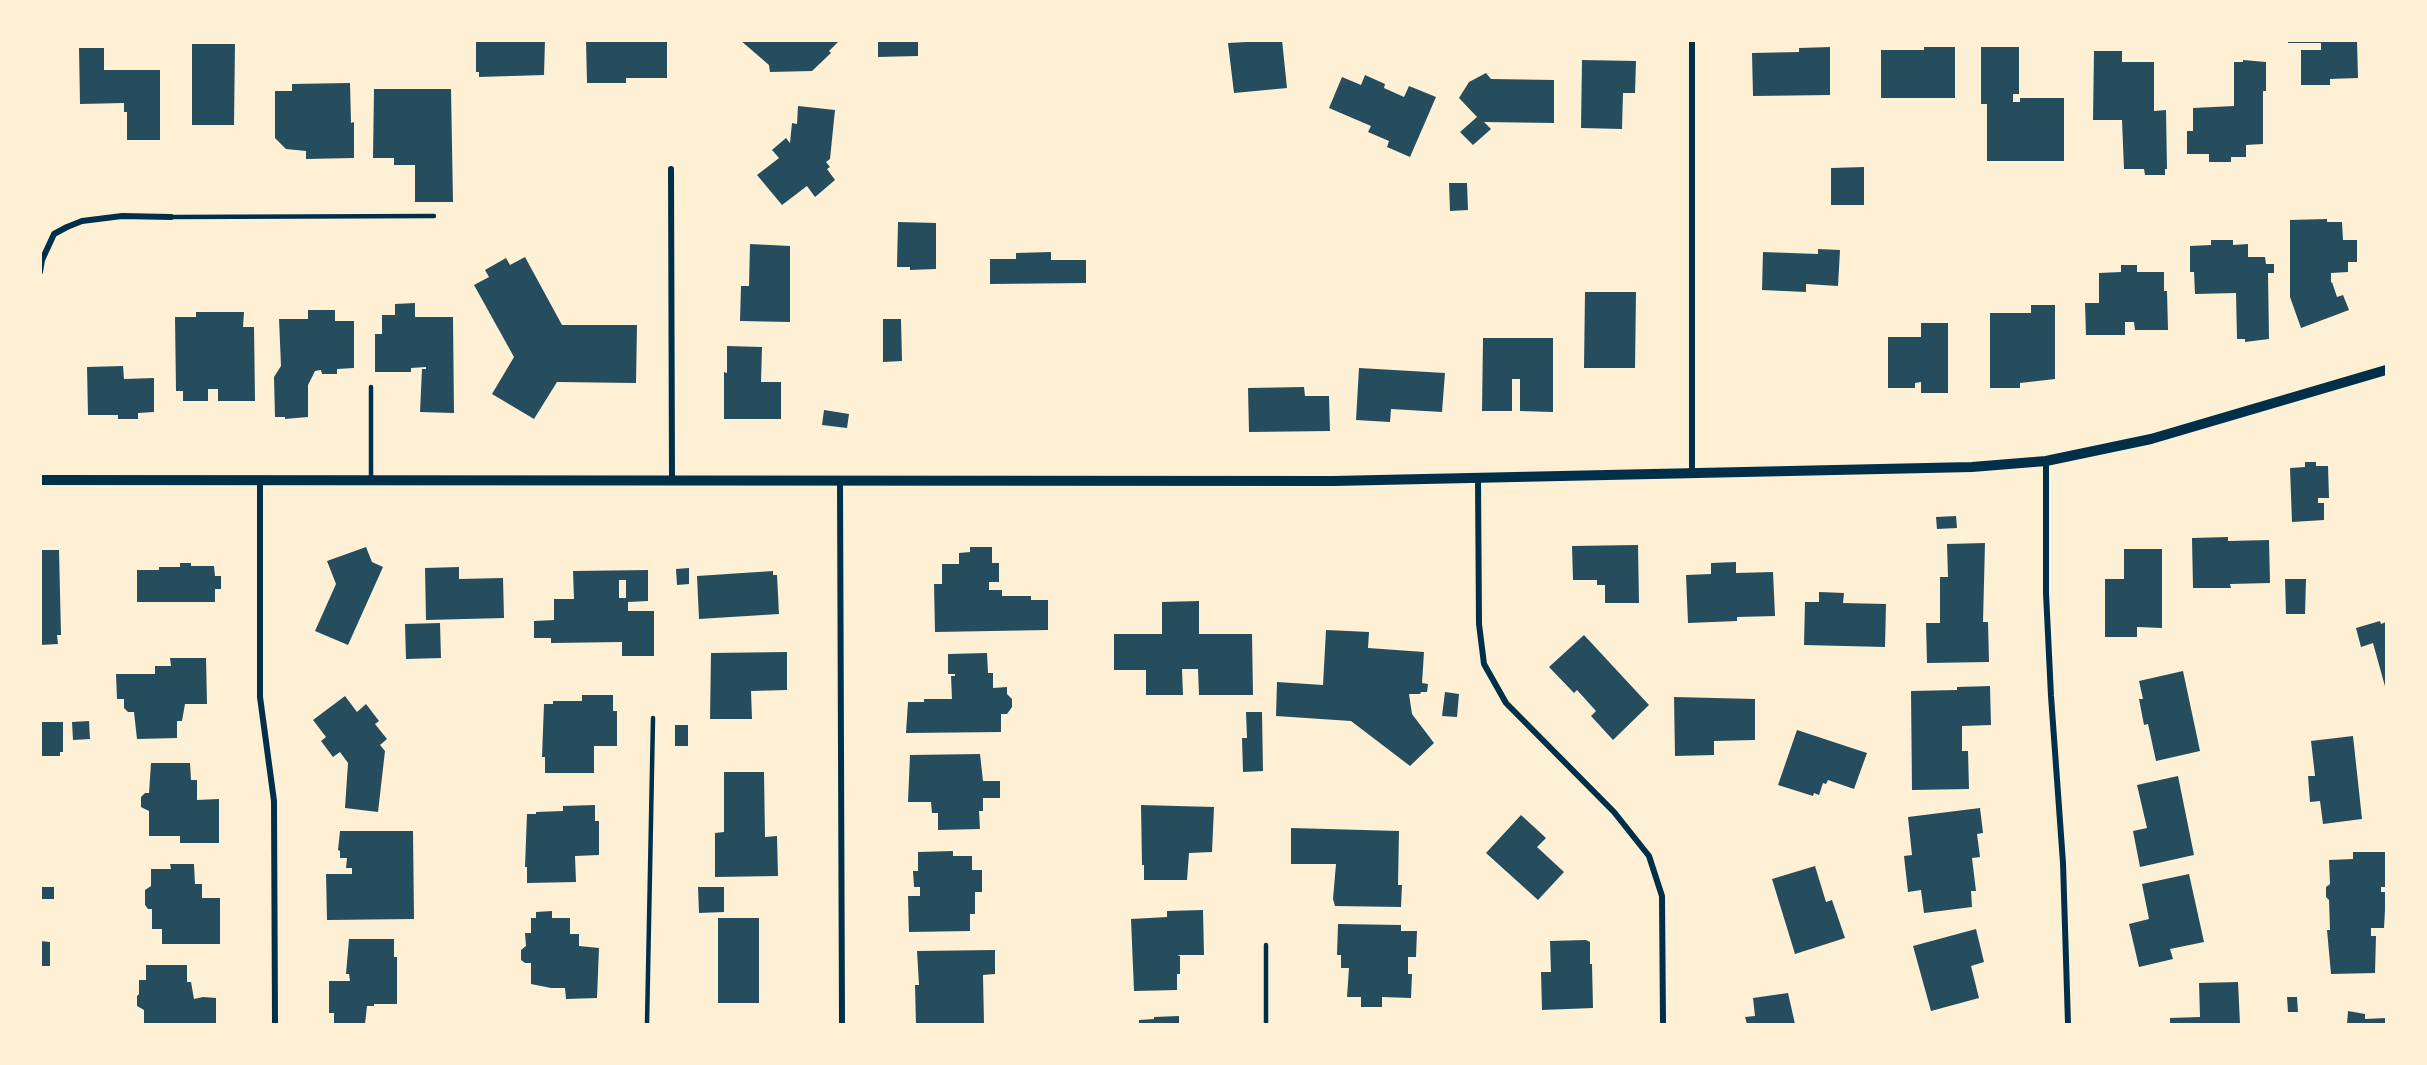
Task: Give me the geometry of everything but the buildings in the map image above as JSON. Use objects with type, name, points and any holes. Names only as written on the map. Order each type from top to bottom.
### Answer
[{"type":"street","points":[[1692,40],[1692,473]]},
{"type":"street","points":[[671,169],[672,481]]},
{"type":"street","points":[[40,272],[42,261],[54,234],[82,221],[122,216],[171,217]]},
{"type":"street","points":[[40,480],[1333,481],[1972,467],[2046,461],[2151,439],[2386,370]]},
{"type":"street","points":[[2046,461],[2046,593],[2050,696],[2063,863],[2068,1024]]},
{"type":"street","points":[[1478,478],[1479,624],[1484,664],[1506,703],[1614,812],[1649,856],[1662,896],[1663,1024]]},
{"type":"street","points":[[260,480],[260,697],[274,801],[275,1024]]},
{"type":"street","points":[[840,481],[842,1024]]},
{"type":"lane","points":[[171,217],[434,216]]},
{"type":"lane","points":[[371,387],[371,480]]},
{"type":"lane","points":[[646,1024],[653,718]]},
{"type":"lane","points":[[1266,945],[1266,1024]]}]
